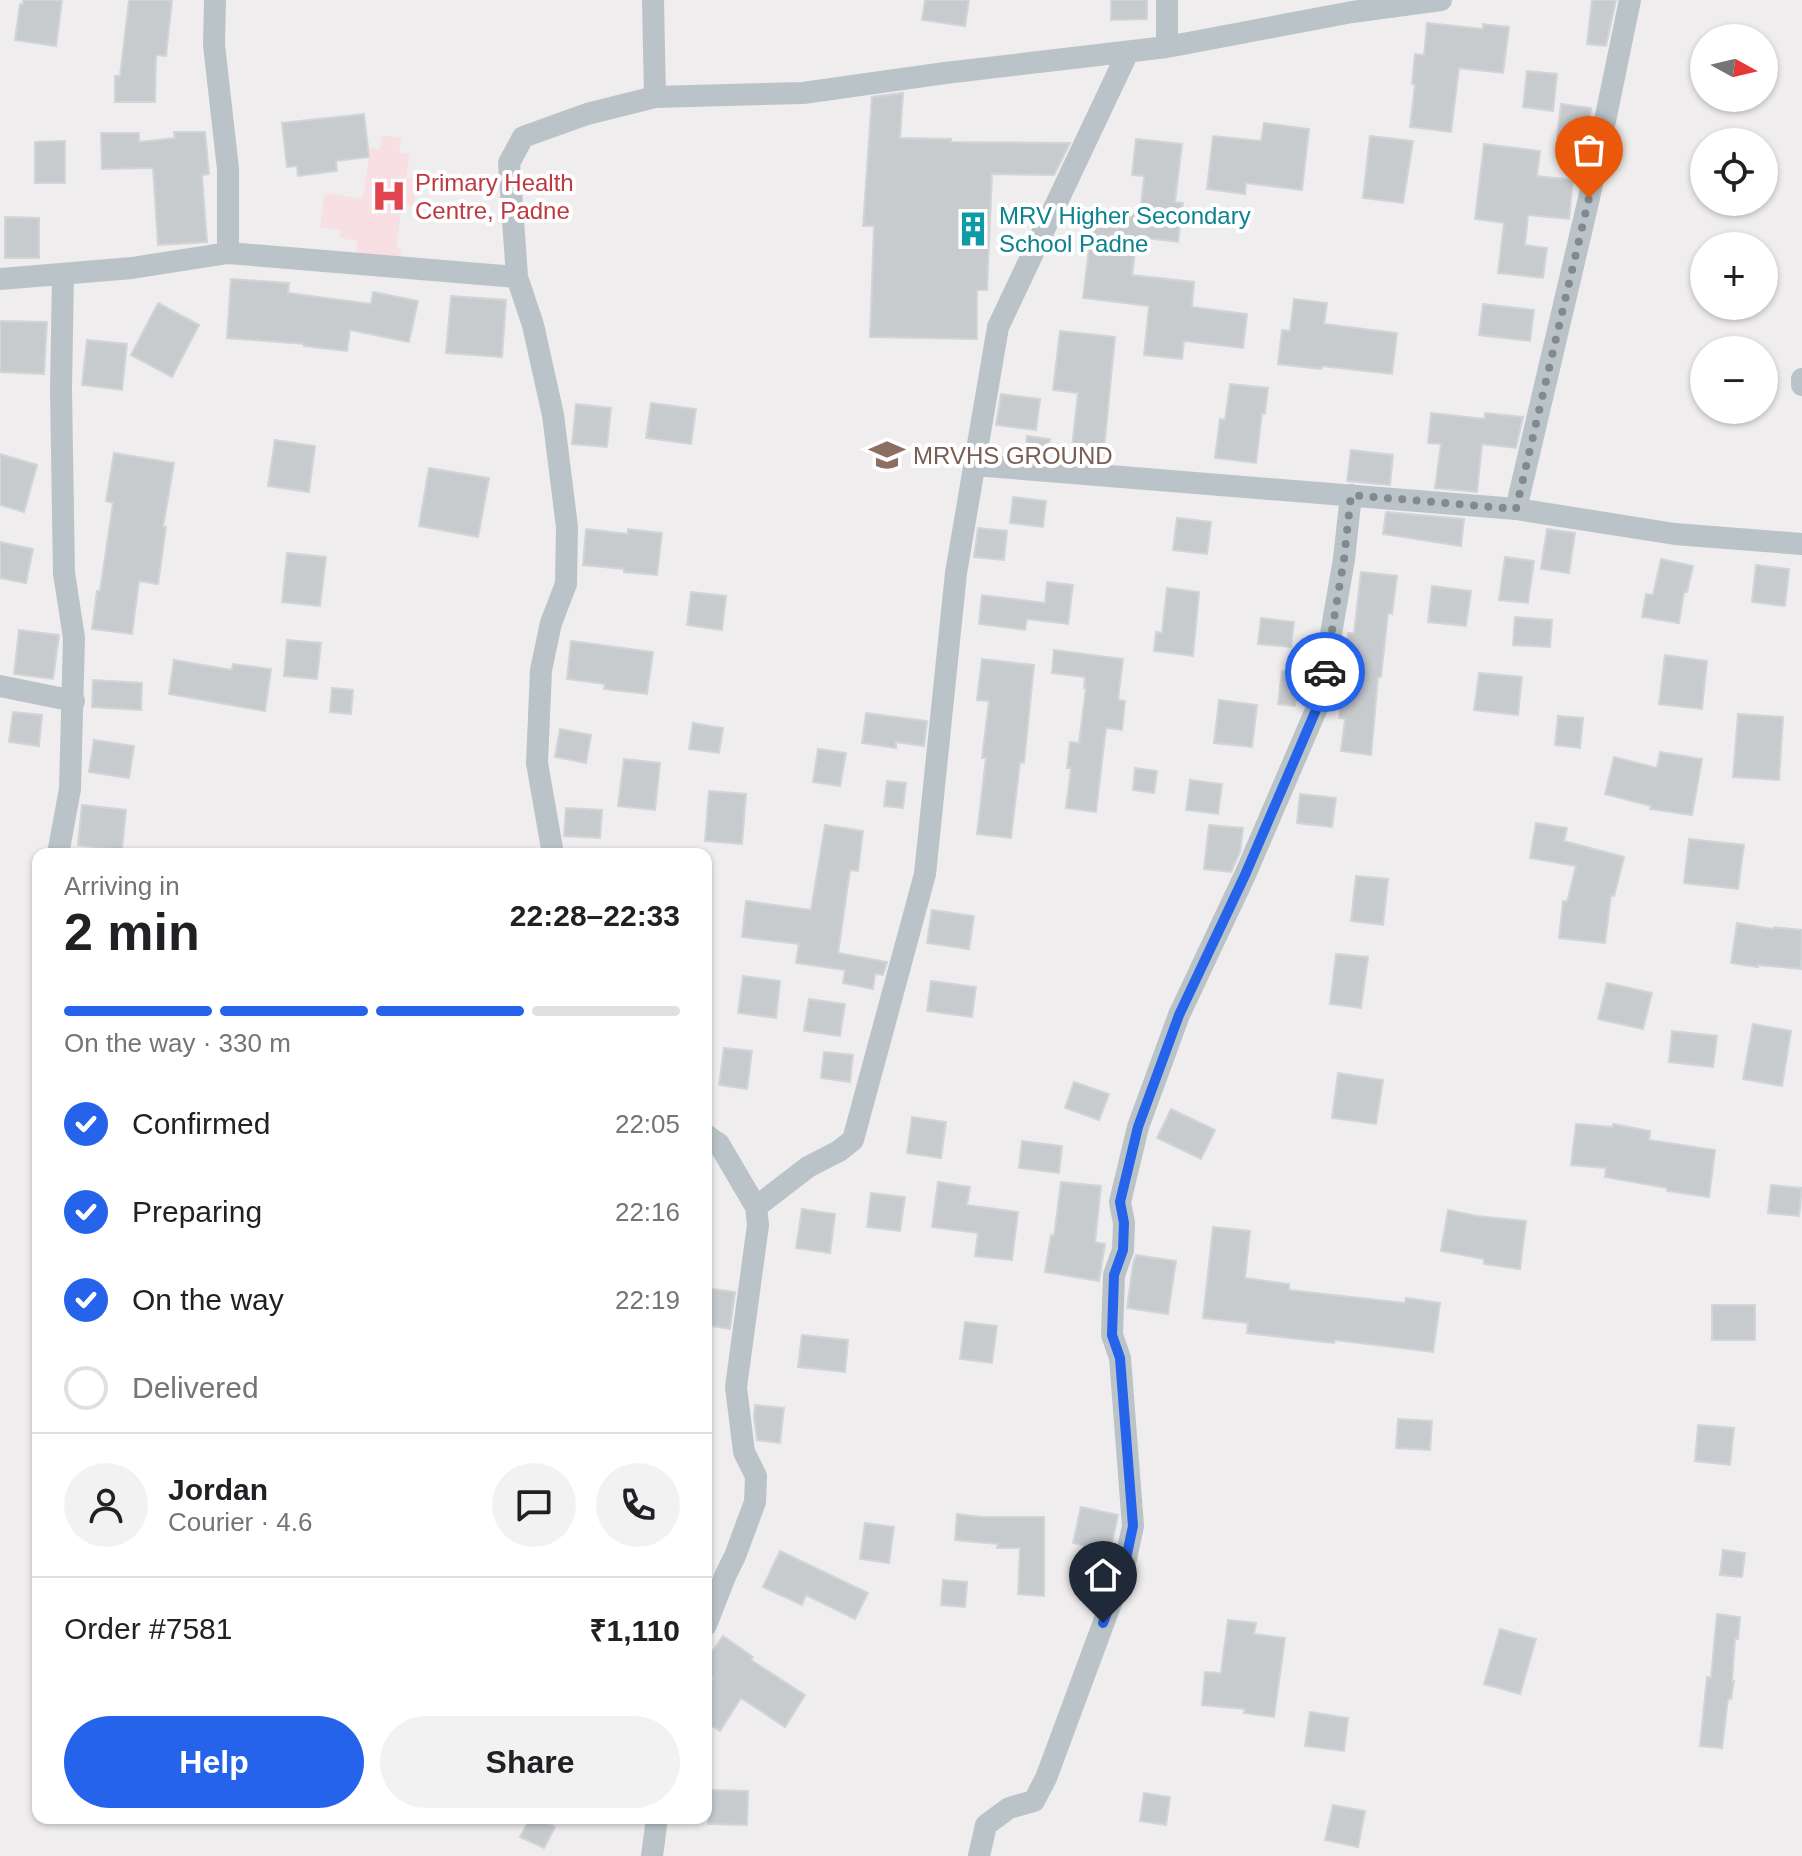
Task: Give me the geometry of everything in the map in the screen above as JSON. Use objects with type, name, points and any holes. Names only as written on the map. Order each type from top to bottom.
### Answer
[{"type":"street","points":[[215,0],[214,45],[228,169],[228,253]]},
{"type":"street","points":[[653,0],[655,97]]},
{"type":"street","points":[[1167,0],[1167,47]]},
{"type":"street","points":[[552,848],[537,763],[541,670],[551,623],[566,584],[567,527],[553,415],[533,325],[517,277],[509,163],[523,137],[587,114],[655,97],[803,93],[1167,47],[1352,12],[1441,0]]},
{"type":"street","points":[[1516,509],[1589,198],[1630,0]]},
{"type":"street","points":[[756,1207],[808,1167],[853,1140],[925,874],[956,573],[998,327],[1128,52]]},
{"type":"street","points":[[0,279],[132,268],[228,253],[517,277]]},
{"type":"street","points":[[59,848],[70,789],[74,701],[74,638],[64,559],[61,390],[63,274]]},
{"type":"street","points":[[1802,379],[1802,385]]},
{"type":"street","points":[[974,465],[1516,509],[1675,534],[1802,544]]},
{"type":"street","points":[[979,1856],[986,1825],[1009,1808],[1034,1801],[1046,1778],[1124,1568],[1133,1526],[1120,1358],[1112,1335],[1114,1275],[1123,1250],[1124,1223],[1120,1202],[1138,1127],[1179,1015],[1245,875],[1319,703],[1344,559],[1351,495]]},
{"type":"street","points":[[0,686],[74,701]]},
{"type":"street","points":[[712,1139],[719,1144],[756,1207],[758,1225],[736,1387],[744,1452],[756,1476],[755,1502],[712,1610]]},
{"type":"street","points":[[652,1856],[656,1824]]},
{"type":"shaded area","name":"Primary Health Centre, Padne","points":[[382,135],[401,138],[399,152],[410,154],[406,178],[417,180],[414,206],[402,205],[396,247],[401,248],[399,261],[356,255],[357,241],[340,238],[341,230],[320,227],[325,193],[363,199],[370,148],[380,150]]},
{"type":"building","points":[[23,0],[62,0],[56,46],[15,40]]},
{"type":"building","points":[[129,0],[172,0],[166,56],[156,55],[155,102],[115,102],[115,76],[120,76]]},
{"type":"building","points":[[925,0],[969,0],[965,26],[922,20]]},
{"type":"building","points":[[1111,0],[1147,0],[1147,19],[1111,20]]},
{"type":"building","points":[[1592,0],[1616,0],[1606,46],[1587,44]]},
{"type":"building","points":[[1427,23],[1483,29],[1483,24],[1509,27],[1503,73],[1459,68],[1451,132],[1410,127],[1415,54],[1424,55]]},
{"type":"building","points":[[1527,71],[1557,74],[1553,111],[1523,107]]},
{"type":"building","points":[[903,93],[900,138],[951,139],[951,142],[1070,143],[1054,175],[992,174],[987,290],[977,290],[977,339],[870,337],[874,226],[863,226],[872,97]]},
{"type":"building","points":[[1561,104],[1591,108],[1586,142],[1557,138]]},
{"type":"building","points":[[364,114],[369,157],[336,161],[337,171],[298,176],[297,166],[287,167],[282,123]]},
{"type":"building","points":[[1264,123],[1309,129],[1302,190],[1246,183],[1245,194],[1207,189],[1213,136],[1261,141]]},
{"type":"building","points":[[174,132],[205,132],[209,174],[202,175],[207,242],[158,245],[153,168],[102,169],[101,133],[139,133],[139,142],[175,138]]},
{"type":"building","points":[[1370,136],[1413,141],[1403,203],[1363,198]]},
{"type":"building","points":[[1136,139],[1182,144],[1175,202],[1183,203],[1178,242],[1137,237],[1132,275],[1194,282],[1192,307],[1247,314],[1243,348],[1184,341],[1182,359],[1144,355],[1149,306],[1083,298],[1090,240],[1084,239],[1088,208],[1140,215],[1144,176],[1132,175]]},
{"type":"building","points":[[65,141],[65,183],[35,183],[35,142]]},
{"type":"building","points":[[1484,144],[1540,151],[1537,176],[1573,180],[1569,219],[1528,215],[1525,245],[1547,248],[1543,278],[1498,273],[1504,223],[1475,219]]},
{"type":"building","points":[[5,217],[39,218],[39,258],[5,258]]},
{"type":"building","points":[[231,279],[289,283],[288,293],[371,304],[373,292],[418,301],[409,342],[350,330],[347,351],[227,338]]},
{"type":"building","points":[[451,296],[506,300],[502,357],[446,353]]},
{"type":"building","points":[[1294,299],[1327,303],[1324,324],[1397,333],[1392,374],[1278,364],[1282,330],[1290,331]]},
{"type":"building","points":[[158,303],[199,325],[172,377],[131,355]]},
{"type":"building","points":[[1483,304],[1534,310],[1530,341],[1479,335]]},
{"type":"building","points":[[0,321],[47,322],[44,374],[0,372]]},
{"type":"building","points":[[1060,331],[1115,337],[1103,460],[1071,456],[1078,393],[1053,390]]},
{"type":"building","points":[[87,340],[127,344],[122,390],[82,385]]},
{"type":"building","points":[[1230,384],[1268,388],[1256,463],[1215,458],[1220,419],[1225,420]]},
{"type":"building","points":[[1001,394],[1040,399],[1036,430],[996,425]]},
{"type":"building","points":[[651,403],[696,409],[691,444],[646,438]]},
{"type":"building","points":[[576,404],[611,408],[607,447],[572,444]]},
{"type":"building","points":[[1431,413],[1485,419],[1485,413],[1523,417],[1516,448],[1482,444],[1477,492],[1435,488],[1441,444],[1428,443]]},
{"type":"building","points":[[1027,436],[1050,439],[1048,457],[1025,455]]},
{"type":"building","points":[[275,440],[315,446],[309,492],[268,486]]},
{"type":"building","points":[[1351,450],[1393,455],[1390,485],[1347,481]]},
{"type":"building","points":[[114,453],[174,463],[163,527],[166,527],[158,584],[139,581],[132,634],[92,629],[113,503],[106,501]]},
{"type":"building","points":[[0,454],[37,465],[24,512],[0,505]]},
{"type":"building","points":[[429,468],[489,478],[478,537],[419,526]]},
{"type":"building","points":[[1013,497],[1046,501],[1043,527],[1010,523]]},
{"type":"building","points":[[1386,512],[1464,519],[1461,546],[1383,534]]},
{"type":"building","points":[[1177,518],[1211,522],[1207,554],[1173,550]]},
{"type":"building","points":[[978,528],[1007,531],[1004,560],[974,557]]},
{"type":"building","points":[[586,529],[628,534],[628,529],[662,533],[657,575],[583,565]]},
{"type":"building","points":[[1547,529],[1575,533],[1569,573],[1541,569]]},
{"type":"building","points":[[0,542],[33,549],[26,583],[0,578]]},
{"type":"building","points":[[287,553],[326,557],[320,606],[282,602]]},
{"type":"building","points":[[1505,557],[1534,561],[1528,603],[1499,600]]},
{"type":"building","points":[[1661,559],[1693,566],[1687,592],[1684,592],[1679,623],[1642,617],[1646,594],[1653,595]]},
{"type":"building","points":[[1756,565],[1789,569],[1785,606],[1752,602]]},
{"type":"building","points":[[1361,572],[1397,576],[1392,614],[1388,613],[1381,677],[1378,677],[1371,755],[1341,751],[1345,719],[1339,718],[1348,633],[1354,633]]},
{"type":"building","points":[[1047,582],[1073,585],[1068,624],[1027,619],[1025,630],[979,624],[982,595],[1045,603]]},
{"type":"building","points":[[1432,586],[1471,591],[1466,626],[1428,622]]},
{"type":"building","points":[[1167,588],[1199,592],[1193,656],[1154,651],[1156,632],[1162,633]]},
{"type":"building","points":[[691,592],[726,596],[722,630],[687,625]]},
{"type":"building","points":[[1515,617],[1552,620],[1550,647],[1513,645]]},
{"type":"building","points":[[1261,618],[1294,622],[1291,647],[1258,644]]},
{"type":"building","points":[[19,630],[59,635],[53,679],[14,674]]},
{"type":"building","points":[[287,640],[321,643],[317,679],[284,676]]},
{"type":"building","points":[[571,641],[653,652],[647,694],[604,689],[605,684],[567,679]]},
{"type":"building","points":[[1054,650],[1123,659],[1118,700],[1125,701],[1122,730],[1106,728],[1096,812],[1066,808],[1071,768],[1067,768],[1070,742],[1079,743],[1086,688],[1085,677],[1052,673]]},
{"type":"building","points":[[1665,655],[1707,661],[1702,709],[1659,704]]},
{"type":"building","points":[[982,659],[1034,665],[1024,763],[1020,762],[1011,838],[977,834],[989,701],[977,700]]},
{"type":"building","points":[[174,660],[232,670],[233,664],[271,669],[265,711],[169,694]]},
{"type":"building","points":[[1282,671],[1299,673],[1295,706],[1278,704]]},
{"type":"building","points":[[1479,673],[1522,677],[1518,715],[1474,710]]},
{"type":"building","points":[[93,680],[142,683],[141,710],[92,707]]},
{"type":"building","points":[[332,688],[353,690],[351,714],[330,712]]},
{"type":"building","points":[[1219,700],[1257,705],[1252,747],[1214,743]]},
{"type":"building","points":[[13,712],[42,715],[39,746],[9,742]]},
{"type":"building","points":[[866,713],[927,721],[924,746],[896,742],[896,748],[862,743]]},
{"type":"building","points":[[1738,714],[1783,717],[1779,780],[1733,777]]},
{"type":"building","points":[[1558,716],[1583,718],[1580,748],[1555,745]]},
{"type":"building","points":[[693,723],[723,728],[719,753],[689,749]]},
{"type":"building","points":[[560,729],[591,735],[586,763],[555,757]]},
{"type":"building","points":[[94,740],[134,746],[129,778],[89,772]]},
{"type":"building","points":[[818,749],[846,753],[840,786],[813,782]]},
{"type":"building","points":[[1660,752],[1702,759],[1692,815],[1650,809],[1651,806],[1605,794],[1614,757],[1657,768]]},
{"type":"building","points":[[624,759],[660,763],[655,810],[618,806]]},
{"type":"building","points":[[1135,768],[1157,771],[1154,793],[1133,790]]},
{"type":"building","points":[[1190,780],[1222,784],[1218,814],[1186,810]]},
{"type":"building","points":[[887,781],[906,783],[903,808],[884,806]]},
{"type":"building","points":[[709,791],[746,794],[742,844],[705,841]]},
{"type":"building","points":[[1300,794],[1336,798],[1332,827],[1297,823]]},
{"type":"building","points":[[82,805],[126,810],[122,848],[78,845]]},
{"type":"building","points":[[566,808],[602,810],[600,838],[564,836]]},
{"type":"building","points":[[1536,823],[1567,828],[1564,841],[1624,857],[1614,896],[1611,895],[1605,943],[1559,938],[1563,901],[1567,902],[1576,866],[1530,858]]},
{"type":"building","points":[[825,825],[863,831],[858,871],[850,870],[838,953],[887,962],[883,975],[875,974],[873,989],[843,983],[845,970],[796,963],[799,944],[742,937],[746,901],[811,910]]},
{"type":"building","points":[[1209,825],[1243,828],[1240,852],[1231,872],[1204,869]]},
{"type":"building","points":[[1689,839],[1744,845],[1738,889],[1684,883]]},
{"type":"building","points":[[1356,876],[1388,879],[1383,925],[1351,921]]},
{"type":"building","points":[[932,910],[974,916],[969,949],[927,943]]},
{"type":"building","points":[[1737,923],[1802,930],[1801,969],[1731,963]]},
{"type":"building","points":[[1336,954],[1368,957],[1361,1008],[1330,1004]]},
{"type":"building","points":[[743,976],[780,981],[776,1018],[738,1013]]},
{"type":"building","points":[[931,981],[976,987],[972,1017],[927,1011]]},
{"type":"building","points":[[1607,983],[1652,993],[1643,1029],[1598,1019]]},
{"type":"building","points":[[809,999],[845,1004],[840,1036],[804,1031]]},
{"type":"building","points":[[1753,1024],[1791,1031],[1782,1086],[1743,1079]]},
{"type":"building","points":[[1672,1031],[1717,1036],[1713,1067],[1669,1062]]},
{"type":"building","points":[[724,1048],[752,1051],[747,1089],[719,1085]]},
{"type":"building","points":[[824,1052],[853,1055],[850,1082],[821,1078]]},
{"type":"building","points":[[1338,1073],[1383,1080],[1376,1124],[1332,1118]]},
{"type":"building","points":[[1074,1082],[1109,1094],[1099,1120],[1065,1108]]},
{"type":"building","points":[[1171,1109],[1215,1130],[1201,1159],[1157,1138]]},
{"type":"building","points":[[912,1117],[946,1122],[941,1158],[907,1153]]},
{"type":"building","points":[[1576,1124],[1613,1127],[1613,1124],[1650,1131],[1649,1140],[1715,1150],[1709,1197],[1605,1177],[1606,1168],[1571,1165]]},
{"type":"building","points":[[1022,1141],[1062,1146],[1059,1173],[1019,1168]]},
{"type":"building","points":[[938,1182],[970,1187],[967,1205],[1018,1212],[1012,1260],[975,1256],[978,1233],[932,1227]]},
{"type":"building","points":[[1061,1182],[1101,1186],[1095,1242],[1105,1244],[1099,1281],[1045,1272],[1051,1235],[1054,1236]]},
{"type":"building","points":[[1771,1185],[1802,1188],[1799,1216],[1768,1213]]},
{"type":"building","points":[[871,1193],[905,1197],[900,1231],[867,1227]]},
{"type":"building","points":[[802,1209],[835,1214],[830,1253],[796,1248]]},
{"type":"building","points":[[1448,1210],[1526,1221],[1520,1269],[1484,1264],[1484,1259],[1441,1251]]},
{"type":"building","points":[[1213,1227],[1250,1231],[1245,1278],[1289,1284],[1289,1290],[1405,1303],[1406,1298],[1440,1303],[1433,1352],[1247,1333],[1248,1323],[1203,1318]]},
{"type":"building","points":[[1136,1255],[1176,1261],[1168,1314],[1127,1308]]},
{"type":"building","points":[[712,1289],[735,1292],[730,1329],[712,1326]]},
{"type":"building","points":[[1712,1305],[1755,1305],[1755,1340],[1712,1340]]},
{"type":"building","points":[[965,1322],[997,1326],[992,1363],[960,1359]]},
{"type":"building","points":[[802,1335],[848,1340],[845,1372],[798,1367]]},
{"type":"building","points":[[755,1405],[784,1408],[780,1443],[757,1440]]},
{"type":"building","points":[[1398,1419],[1432,1421],[1430,1450],[1396,1448]]},
{"type":"building","points":[[1698,1425],[1734,1428],[1730,1465],[1695,1461]]},
{"type":"building","points":[[1081,1507],[1118,1515],[1110,1552],[1073,1543]]},
{"type":"building","points":[[957,1514],[1044,1517],[1044,1596],[1018,1594],[1020,1548],[997,1548],[998,1544],[955,1540]]},
{"type":"building","points":[[865,1523],[894,1527],[889,1563],[860,1559]]},
{"type":"building","points":[[1723,1550],[1745,1553],[1742,1577],[1720,1575]]},
{"type":"building","points":[[780,1551],[868,1593],[855,1619],[806,1595],[802,1605],[763,1587]]},
{"type":"building","points":[[943,1580],[967,1582],[965,1607],[941,1605]]},
{"type":"building","points":[[1717,1614],[1740,1617],[1738,1639],[1735,1639],[1734,1681],[1731,1699],[1728,1699],[1722,1748],[1700,1746]]},
{"type":"building","points":[[1228,1620],[1256,1623],[1254,1634],[1285,1638],[1274,1717],[1244,1713],[1245,1709],[1202,1705],[1205,1672],[1221,1673]]},
{"type":"building","points":[[1500,1629],[1536,1639],[1520,1694],[1484,1684]]},
{"type":"building","points":[[723,1636],[753,1657],[751,1660],[805,1695],[785,1727],[741,1698],[720,1731],[712,1726],[712,1652]]},
{"type":"building","points":[[1310,1712],[1348,1718],[1344,1751],[1305,1746]]},
{"type":"building","points":[[712,1790],[748,1791],[747,1825],[708,1824],[712,1824]]},
{"type":"building","points":[[1144,1793],[1170,1797],[1166,1825],[1140,1821]]},
{"type":"building","points":[[1333,1805],[1365,1811],[1358,1847],[1325,1840]]},
{"type":"building","points":[[527,1824],[555,1827],[544,1848],[520,1837]]},
{"type":"way so far","points":[[1325,672],[1351,495],[1516,509],[1589,198]]},
{"type":"place","name":"Primary Health Centre, Padne","points":[[389,196]]},
{"type":"place","name":"MRV Higher Secondary School Padne","points":[[973,229]]},
{"type":"place","name":"MRVHS GROUND","points":[[887,455]]},
{"type":"route","points":[[1103,1623],[1124,1568],[1133,1526],[1120,1358],[1112,1335],[1114,1275],[1123,1250],[1124,1223],[1120,1202],[1138,1127],[1179,1015],[1245,875],[1319,703],[1325,672]]}]
